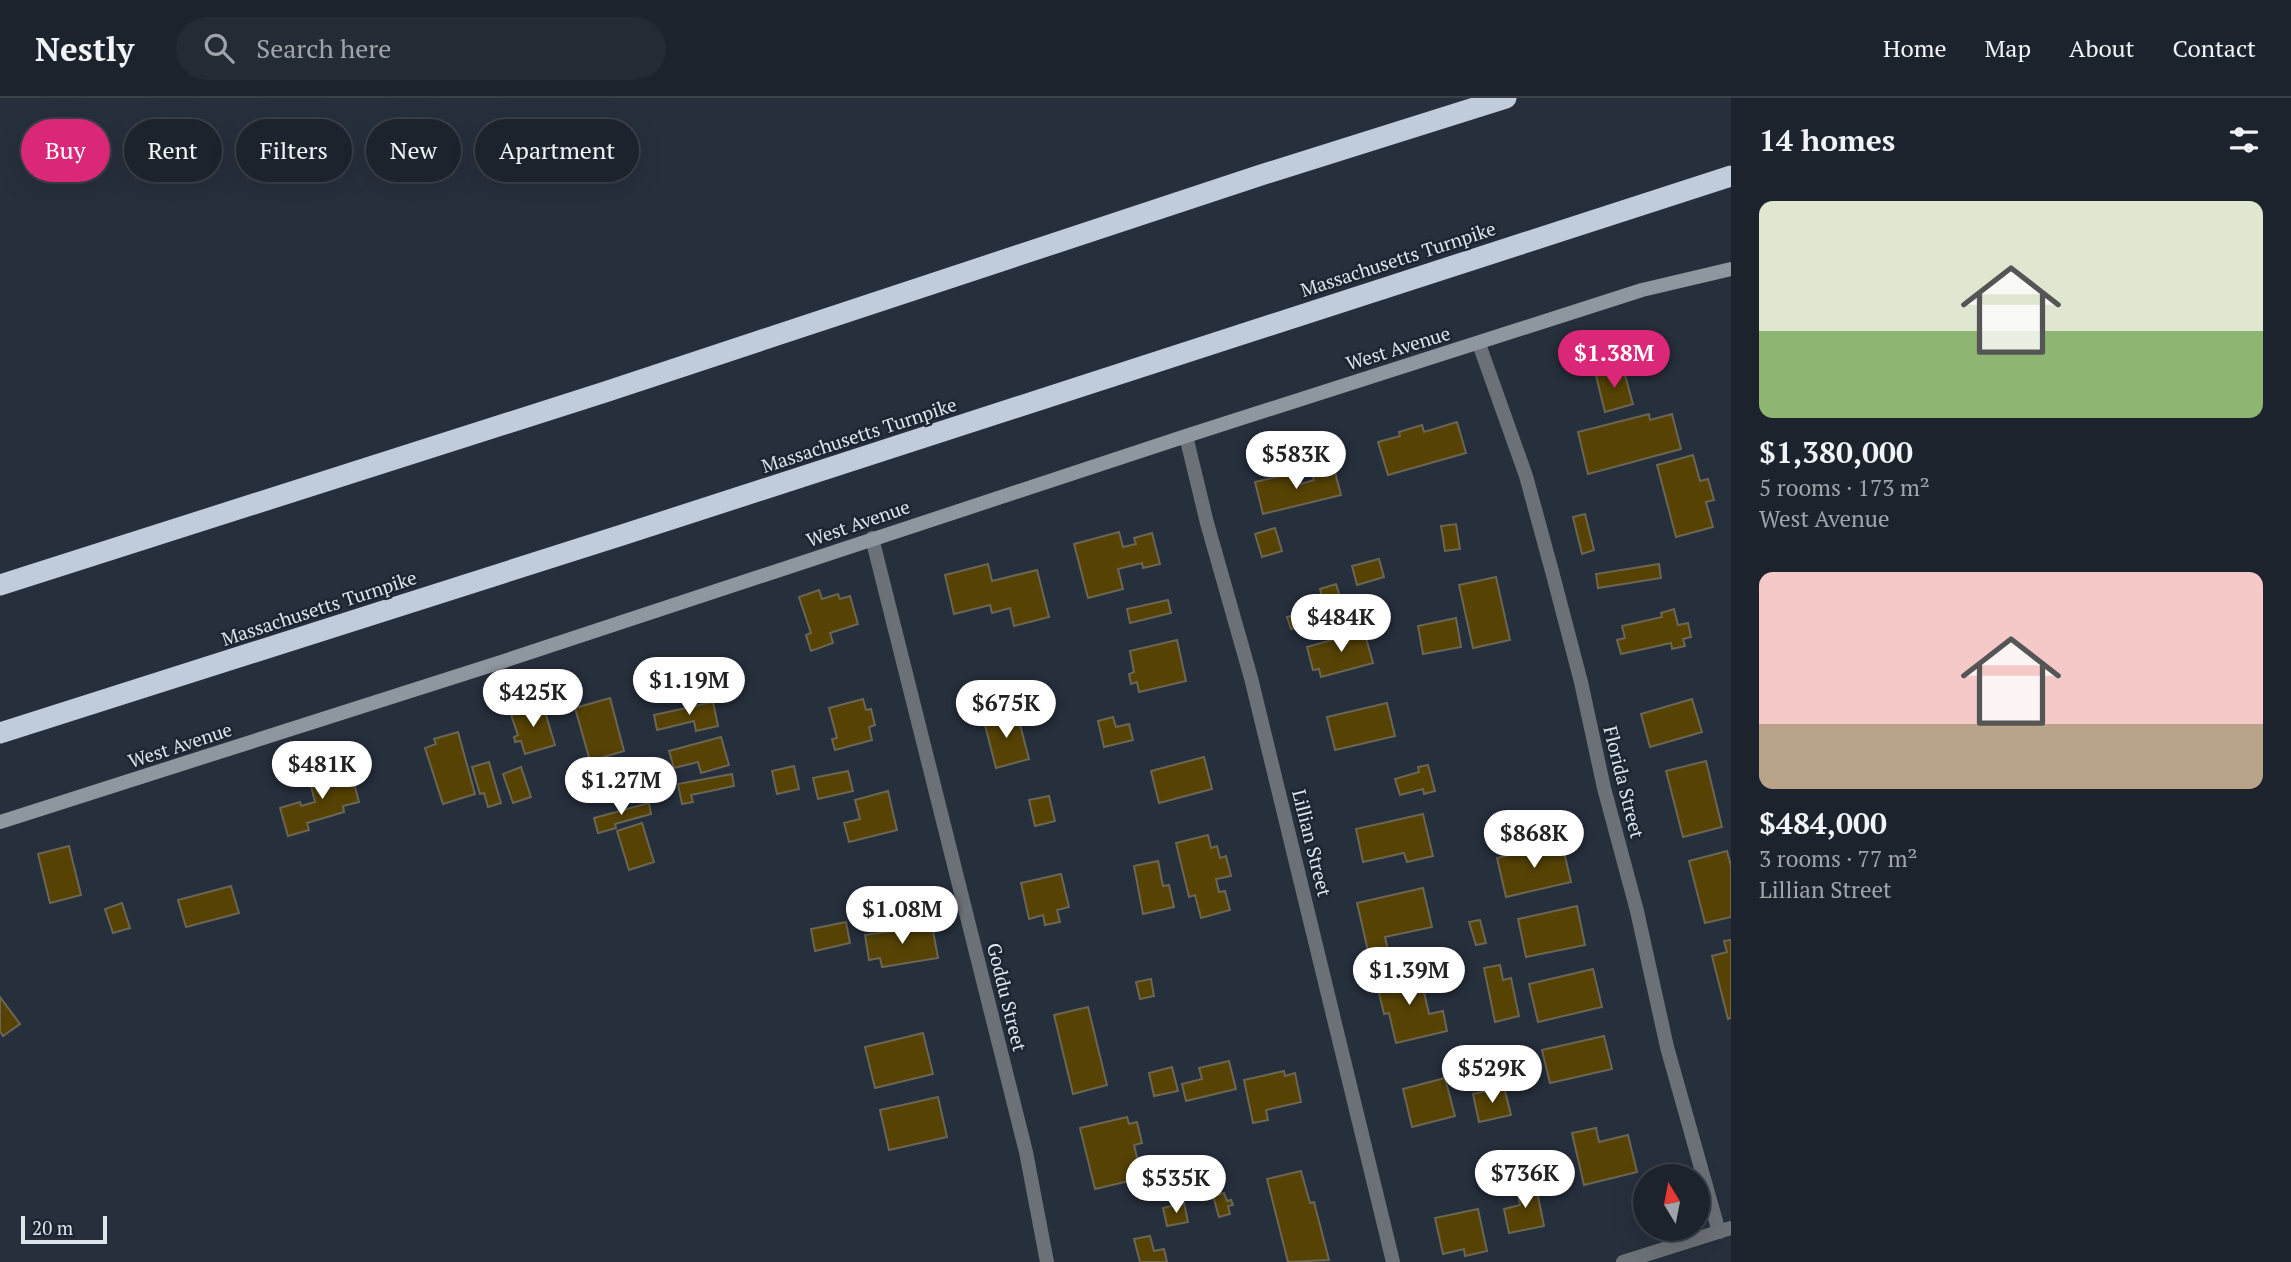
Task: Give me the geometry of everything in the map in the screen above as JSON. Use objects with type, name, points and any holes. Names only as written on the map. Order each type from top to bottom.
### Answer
[{"type":"highway","points":[[0,585],[605,392],[1262,175],[1506,98]]},
{"type":"highway","name":"Massachusetts Turnpike","points":[[0,733],[622,536],[1731,176]]},
{"type":"main road","name":"West Avenue","points":[[0,822],[495,664],[872,538],[1642,290],[1731,269]]},
{"type":"street","name":"Florida Street","points":[[1479,344],[1526,476],[1581,682],[1667,1047],[1725,1230]]},
{"type":"street","name":"Lillian Street","points":[[1186,436],[1207,523],[1258,705],[1393,1262]]},
{"type":"street","name":"Goddu Street","points":[[872,538],[1019,1126],[1047,1262]]},
{"type":"street","points":[[1623,1262],[1725,1230]]},
{"type":"building","points":[[1623,368],[1633,404],[1605,412],[1596,376]]},
{"type":"building","points":[[1649,414],[1650,420],[1672,414],[1681,449],[1588,474],[1578,432]]},
{"type":"building","points":[[1457,422],[1466,453],[1388,475],[1378,442],[1400,436],[1399,432],[1422,425],[1424,432]]},
{"type":"building","points":[[1693,455],[1700,481],[1708,479],[1714,500],[1706,502],[1713,527],[1676,537],[1657,465]]},
{"type":"building","points":[[1334,468],[1341,495],[1263,514],[1255,482],[1298,472],[1301,484],[1314,480],[1312,474]]},
{"type":"building","points":[[1585,514],[1594,550],[1582,554],[1573,517]]},
{"type":"building","points":[[1456,524],[1460,549],[1445,551],[1441,526]]},
{"type":"building","points":[[1275,528],[1282,551],[1262,557],[1255,534]]},
{"type":"building","points":[[1119,532],[1123,547],[1136,544],[1134,538],[1152,533],[1160,564],[1143,568],[1142,563],[1118,569],[1123,589],[1088,598],[1074,544]]},
{"type":"building","points":[[1379,559],[1384,577],[1357,585],[1352,566]]},
{"type":"building","points":[[988,564],[992,581],[1037,570],[1049,617],[1014,626],[1010,608],[992,613],[990,605],[954,614],[945,575]]},
{"type":"building","points":[[1659,564],[1661,578],[1598,588],[1596,574]]},
{"type":"building","points":[[1496,577],[1510,640],[1473,648],[1459,585]]},
{"type":"building","points":[[1336,584],[1341,600],[1347,598],[1351,612],[1291,629],[1287,617],[1325,606],[1320,589]]},
{"type":"building","points":[[819,590],[822,599],[838,594],[840,599],[850,596],[858,624],[830,633],[833,643],[811,651],[806,635],[811,633],[799,597]]},
{"type":"building","points":[[1168,600],[1171,613],[1130,623],[1127,609]]},
{"type":"building","points":[[1674,609],[1678,625],[1688,623],[1691,637],[1683,639],[1685,646],[1672,649],[1671,643],[1621,654],[1617,640],[1625,638],[1622,626],[1662,617],[1661,613]]},
{"type":"building","points":[[1456,618],[1461,647],[1423,654],[1418,626]]},
{"type":"building","points":[[1364,631],[1373,663],[1321,677],[1319,669],[1313,670],[1307,647]]},
{"type":"building","points":[[1177,640],[1186,681],[1139,692],[1137,682],[1131,684],[1129,674],[1134,672],[1130,651]]},
{"type":"building","points":[[700,660],[706,678],[682,685],[676,668]]},
{"type":"building","points":[[610,698],[624,751],[590,761],[575,708]]},
{"type":"building","points":[[863,699],[866,710],[871,709],[875,725],[869,727],[872,740],[835,750],[832,739],[837,738],[829,708]]},
{"type":"building","points":[[1692,699],[1702,732],[1650,747],[1641,714]]},
{"type":"building","points":[[713,702],[718,726],[696,731],[694,721],[657,730],[654,715]]},
{"type":"building","points":[[1387,703],[1395,736],[1335,750],[1327,717]]},
{"type":"building","points":[[543,705],[555,745],[525,754],[521,741],[515,742],[514,737],[518,735],[511,715],[521,712],[520,708],[527,706],[528,710]]},
{"type":"building","points":[[1017,713],[1029,759],[996,768],[984,721]]},
{"type":"building","points":[[1113,717],[1116,727],[1129,724],[1133,740],[1104,747],[1098,721]]},
{"type":"building","points":[[458,732],[475,794],[443,804],[425,748],[436,744],[434,739]]},
{"type":"building","points":[[721,737],[729,765],[701,773],[698,762],[674,768],[669,751]]},
{"type":"building","points":[[1204,757],[1212,789],[1159,803],[1151,771]]},
{"type":"building","points":[[1706,761],[1722,827],[1683,837],[1666,771]]},
{"type":"building","points":[[489,762],[501,803],[488,807],[484,793],[480,794],[472,767]]},
{"type":"building","points":[[637,765],[641,780],[633,782],[636,793],[608,801],[605,790],[581,796],[577,781]]},
{"type":"building","points":[[1428,765],[1435,791],[1424,794],[1423,789],[1400,795],[1395,779],[1419,772],[1418,767]]},
{"type":"building","points":[[794,766],[799,789],[777,794],[772,771]]},
{"type":"building","points":[[350,767],[359,802],[343,806],[344,812],[307,823],[309,830],[288,836],[280,808],[300,802],[301,806],[315,802],[309,778]]},
{"type":"building","points":[[521,767],[531,797],[513,803],[503,774]]},
{"type":"building","points":[[848,771],[853,791],[818,799],[813,778]]},
{"type":"building","points":[[732,774],[734,786],[691,795],[693,802],[682,804],[678,784]]},
{"type":"building","points":[[888,791],[897,830],[849,842],[844,823],[860,819],[855,800]]},
{"type":"building","points":[[1049,796],[1055,821],[1035,826],[1029,800]]},
{"type":"building","points":[[649,803],[651,814],[615,824],[616,828],[598,833],[594,818]]},
{"type":"building","points":[[1423,814],[1433,856],[1407,862],[1404,853],[1363,862],[1356,829]]},
{"type":"building","points":[[642,823],[654,862],[629,870],[617,831]]},
{"type":"building","points":[[1208,835],[1211,848],[1217,846],[1220,858],[1226,856],[1231,876],[1216,879],[1219,892],[1225,891],[1230,910],[1201,918],[1195,895],[1189,897],[1176,843]]},
{"type":"building","points":[[1562,843],[1571,882],[1506,897],[1497,858]]},
{"type":"building","points":[[69,846],[81,895],[50,903],[38,854]]},
{"type":"building","points":[[1727,851],[1731,866],[1731,917],[1705,923],[1689,861]]},
{"type":"building","points":[[1158,861],[1163,886],[1169,885],[1174,907],[1143,914],[1134,866]]},
{"type":"building","points":[[1061,874],[1069,907],[1057,910],[1060,922],[1045,925],[1043,915],[1029,919],[1021,883]]},
{"type":"building","points":[[231,886],[239,913],[186,927],[178,900]]},
{"type":"building","points":[[1423,888],[1432,927],[1385,937],[1388,950],[1369,955],[1357,903]]},
{"type":"building","points":[[122,903],[130,928],[113,933],[105,909]]},
{"type":"building","points":[[1577,906],[1585,945],[1526,957],[1518,919]]},
{"type":"building","points":[[1480,920],[1486,943],[1476,945],[1469,922]]},
{"type":"building","points":[[846,922],[850,943],[815,951],[811,929]]},
{"type":"building","points":[[932,925],[938,958],[882,967],[880,958],[869,960],[865,935]]},
{"type":"building","points":[[1731,940],[1731,1018],[1728,1019],[1712,956],[1727,952],[1724,941]]},
{"type":"building","points":[[1500,965],[1503,980],[1511,978],[1519,1016],[1495,1022],[1484,968]]},
{"type":"building","points":[[1593,969],[1602,1007],[1538,1022],[1529,984]]},
{"type":"building","points":[[1419,970],[1429,1014],[1443,1011],[1447,1031],[1396,1043],[1389,1013],[1384,1014],[1376,980]]},
{"type":"building","points":[[1151,979],[1154,996],[1140,999],[1136,982]]},
{"type":"building","points":[[0,997],[20,1024],[3,1036],[0,1031]]},
{"type":"building","points":[[1088,1007],[1107,1085],[1073,1094],[1054,1015]]},
{"type":"building","points":[[923,1033],[933,1074],[875,1088],[865,1047]]},
{"type":"building","points":[[1604,1036],[1612,1069],[1550,1083],[1542,1050]]},
{"type":"building","points":[[1229,1061],[1236,1089],[1186,1101],[1182,1084],[1202,1079],[1199,1068]]},
{"type":"building","points":[[1172,1067],[1178,1091],[1154,1096],[1149,1073]]},
{"type":"building","points":[[1284,1071],[1285,1076],[1295,1073],[1301,1102],[1266,1110],[1268,1120],[1253,1123],[1244,1080]]},
{"type":"building","points":[[1445,1078],[1455,1116],[1412,1127],[1403,1089]]},
{"type":"building","points":[[1504,1087],[1511,1115],[1479,1122],[1473,1094]]},
{"type":"building","points":[[938,1097],[947,1137],[889,1150],[880,1110]]},
{"type":"building","points":[[1127,1117],[1129,1124],[1137,1122],[1142,1143],[1134,1145],[1142,1178],[1095,1189],[1080,1128]]},
{"type":"building","points":[[1596,1128],[1599,1142],[1628,1135],[1635,1164],[1633,1173],[1584,1185],[1572,1133]]},
{"type":"building","points":[[1301,1171],[1310,1203],[1314,1202],[1329,1260],[1288,1262],[1267,1179]]},
{"type":"building","points":[[1535,1181],[1544,1226],[1509,1233],[1504,1209],[1520,1205],[1516,1185]]},
{"type":"building","points":[[1224,1193],[1227,1201],[1231,1200],[1233,1205],[1228,1206],[1230,1214],[1219,1217],[1213,1196]]},
{"type":"building","points":[[1184,1203],[1188,1222],[1167,1226],[1163,1208]]},
{"type":"building","points":[[1478,1209],[1487,1251],[1465,1256],[1464,1249],[1443,1254],[1435,1218]]},
{"type":"building","points":[[1150,1236],[1154,1251],[1164,1249],[1167,1262],[1140,1262],[1134,1239]]}]
